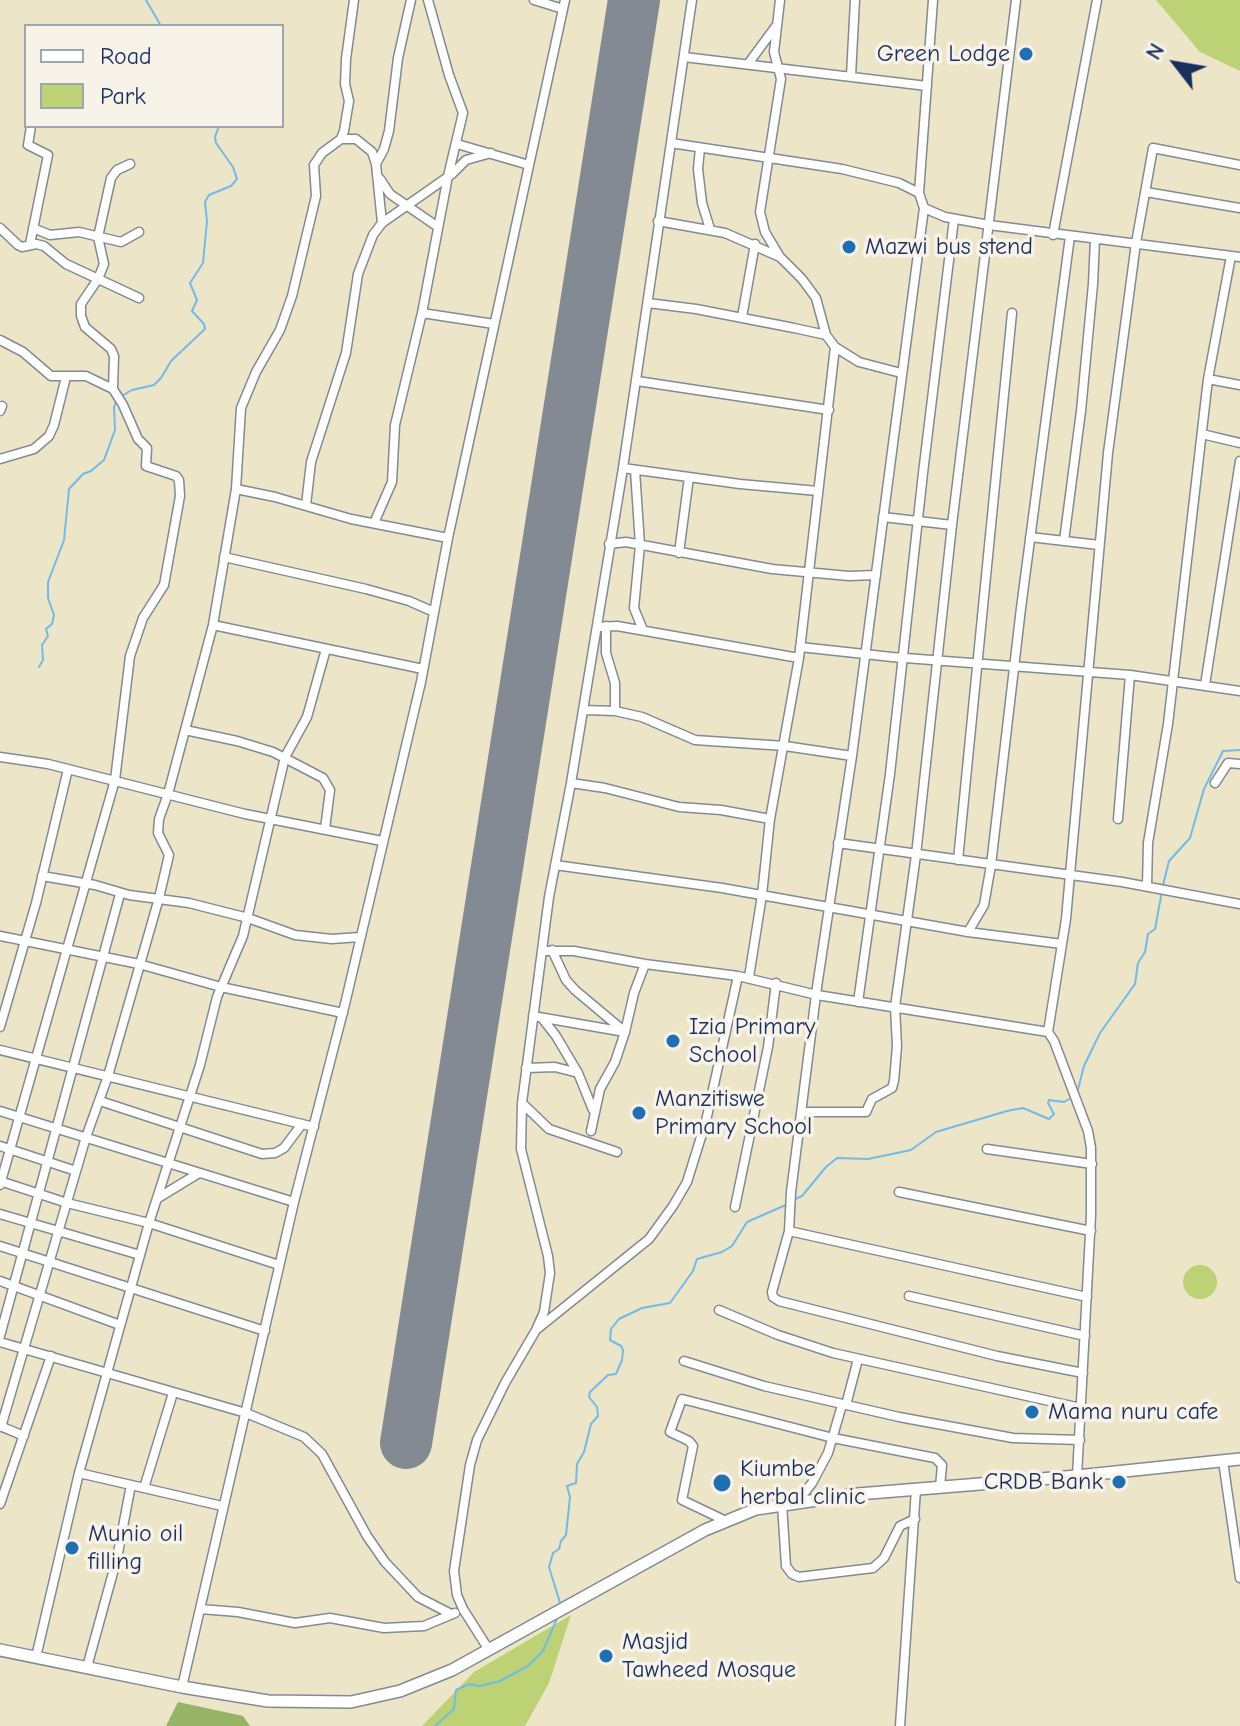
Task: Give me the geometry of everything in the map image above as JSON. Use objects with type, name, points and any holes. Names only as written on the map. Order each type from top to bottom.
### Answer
[{"type":"highway","points":[[0,1650],[268,1701],[351,1702],[400,1691],[430,1680],[724,1520],[782,1504],[1240,1459]]},
{"type":"street","points":[[341,139],[348,111],[346,59],[354,0]]},
{"type":"street","points":[[382,223],[376,167],[386,141],[398,58],[411,0]]},
{"type":"street","points":[[374,523],[392,482],[393,438],[422,313],[462,107],[449,75],[428,0]]},
{"type":"street","points":[[182,1687],[279,1265],[343,1013],[423,669],[448,538],[564,5],[534,0]]},
{"type":"street","points":[[489,1650],[463,1609],[457,1595],[454,1571],[470,1465],[483,1425],[544,1312],[550,1273],[521,1149],[522,1103],[548,950],[555,865],[601,626],[609,544],[637,381],[692,0]]},
{"type":"street","points":[[780,0],[774,52],[780,85],[760,212],[765,232],[780,257],[816,298],[826,335],[835,347],[859,362],[901,373]]},
{"type":"street","points":[[851,76],[855,0]]},
{"type":"street","points":[[933,0],[919,193],[924,208],[852,756],[828,907],[791,1192],[789,1231],[772,1292],[779,1301],[997,1356],[1083,1373]]},
{"type":"street","points":[[802,1112],[866,1112],[876,1095],[892,1088],[897,1046],[895,1007],[908,922],[952,525],[1016,0]]},
{"type":"street","points":[[1053,235],[1097,0]]},
{"type":"street","points":[[748,64],[776,25]]},
{"type":"street","points":[[684,57],[927,86]]},
{"type":"street","points":[[30,244],[48,155],[28,145],[31,128]]},
{"type":"street","points":[[24,1436],[0,1427],[159,898],[169,855],[158,827],[213,625],[236,489],[241,408],[256,372],[280,330],[292,296],[316,196],[314,165],[322,153],[341,139],[356,139],[365,144],[372,152],[396,214]]},
{"type":"street","points":[[671,143],[864,174],[899,183],[919,193]]},
{"type":"street","points":[[457,144],[529,165]]},
{"type":"street","points":[[700,148],[698,169],[702,203],[710,229]]},
{"type":"street","points":[[1077,1476],[1092,1164],[1088,1131],[1048,1032],[1070,875],[1108,453],[1136,243],[1153,148],[1240,165]]},
{"type":"street","points":[[306,505],[311,462],[346,353],[358,274],[365,250],[382,223],[472,156],[491,153]]},
{"type":"street","points":[[113,389],[114,356],[111,349],[85,327],[81,304],[98,279],[105,258],[98,237],[111,178],[117,170],[130,164]]},
{"type":"street","points":[[386,190],[438,227]]},
{"type":"street","points":[[1146,192],[1240,208]]},
{"type":"street","points":[[924,208],[933,214],[954,219],[1053,235],[1236,256],[1208,379],[1172,681],[1148,843],[1147,886]]},
{"type":"street","points":[[858,1002],[904,658],[917,522],[954,219]]},
{"type":"street","points":[[658,221],[710,229],[755,244],[780,257]]},
{"type":"street","points":[[0,228],[18,245],[44,246],[61,261],[139,298]]},
{"type":"street","points":[[33,228],[50,235],[74,232],[121,242],[139,232]]},
{"type":"street","points":[[968,932],[984,905],[991,865],[1070,236]]},
{"type":"street","points":[[1064,541],[1081,411],[1095,239]]},
{"type":"street","points":[[742,317],[755,244]]},
{"type":"street","points":[[648,303],[742,317],[826,335]]},
{"type":"street","points":[[422,313],[494,324]]},
{"type":"street","points":[[958,860],[1012,313]]},
{"type":"street","points":[[0,340],[23,352],[48,375],[86,376],[113,389],[140,443],[147,448],[146,466],[176,476],[180,496],[164,585],[143,618],[130,656],[115,780],[0,1182],[67,1203],[149,1223],[279,1265]]},
{"type":"street","points":[[749,977],[770,819],[799,658],[835,347]]},
{"type":"street","points":[[0,459],[34,449],[49,436],[66,377]]},
{"type":"street","points":[[1208,379],[1240,385]]},
{"type":"street","points":[[637,381],[829,410]]},
{"type":"street","points":[[1202,434],[1240,443]]},
{"type":"street","points":[[1205,685],[1240,461]]},
{"type":"street","points":[[623,468],[818,491]]},
{"type":"street","points":[[635,470],[640,545],[634,608],[643,630]]},
{"type":"street","points":[[679,553],[689,477]]},
{"type":"street","points":[[236,489],[448,538]]},
{"type":"street","points":[[883,517],[952,525]]},
{"type":"street","points":[[1030,537],[1099,545]]},
{"type":"street","points":[[609,544],[626,542],[808,573],[876,575]]},
{"type":"street","points":[[224,557],[366,589],[409,601],[434,612]]},
{"type":"street","points":[[213,625],[423,669]]},
{"type":"street","points":[[601,626],[643,630],[799,658]]},
{"type":"street","points":[[601,626],[615,683],[615,711]]},
{"type":"street","points":[[800,647],[1015,668],[1130,675],[1240,691]]},
{"type":"street","points":[[36,1657],[79,1473],[149,1223],[221,987],[238,951],[248,918],[285,757],[307,717],[326,649]]},
{"type":"street","points":[[1118,819],[1130,675]]},
{"type":"street","points":[[584,710],[615,711],[642,717],[695,740],[785,746],[852,756]]},
{"type":"street","points":[[185,730],[237,741],[285,757],[323,778],[328,784],[330,797],[325,829]]},
{"type":"street","points":[[0,757],[68,769],[270,818],[382,841]]},
{"type":"street","points":[[1215,783],[1228,763],[1240,764]]},
{"type":"street","points":[[0,1027],[68,769]]},
{"type":"street","points":[[571,783],[605,788],[660,804],[770,819]]},
{"type":"street","points":[[838,843],[1175,890],[1240,904]]},
{"type":"street","points":[[555,865],[762,895],[968,932],[1062,944]]},
{"type":"street","points":[[42,876],[248,918],[295,935],[332,939],[360,937]]},
{"type":"street","points":[[120,894],[0,1339],[107,1374],[246,1413],[299,1435],[317,1448],[385,1562],[418,1597],[451,1614]]},
{"type":"street","points":[[0,936],[139,964],[221,987],[343,1013]]},
{"type":"street","points":[[548,950],[574,951],[645,964],[749,977],[817,995],[1048,1032]]},
{"type":"street","points":[[548,950],[575,990],[625,1032]]},
{"type":"street","points":[[591,1131],[603,1079],[615,1062],[645,964]]},
{"type":"street","points":[[536,1330],[643,1245],[687,1182],[706,1121],[738,976]]},
{"type":"street","points":[[735,1207],[768,1047],[776,983]]},
{"type":"street","points":[[537,1017],[625,1032]]},
{"type":"street","points":[[537,1017],[556,1036],[578,1073],[594,1115]]},
{"type":"street","points":[[0,1050],[314,1127]]},
{"type":"street","points":[[526,1068],[555,1067],[578,1073]]},
{"type":"street","points":[[100,1101],[269,1154],[284,1148],[302,1124]]},
{"type":"street","points":[[522,1103],[549,1129],[617,1152]]},
{"type":"street","points":[[0,1111],[294,1202]]},
{"type":"street","points":[[0,1146],[76,1171]]},
{"type":"street","points":[[987,1149],[1092,1164]]},
{"type":"street","points":[[157,1198],[199,1173]]},
{"type":"street","points":[[899,1192],[1091,1231]]},
{"type":"street","points":[[0,1214],[140,1255]]},
{"type":"street","points":[[789,1231],[1087,1297]]},
{"type":"street","points":[[0,1246],[265,1331]]},
{"type":"street","points":[[0,1281],[120,1325]]},
{"type":"street","points":[[909,1296],[1085,1336]]},
{"type":"street","points":[[719,1310],[778,1335],[858,1359],[1081,1408]]},
{"type":"street","points":[[0,1504],[51,1356]]},
{"type":"street","points":[[798,1501],[817,1475],[833,1438],[858,1359]]},
{"type":"street","points":[[684,1361],[764,1386],[1004,1437],[1080,1440]]},
{"type":"street","points":[[144,1488],[173,1393]]},
{"type":"street","points":[[724,1520],[682,1500],[693,1446],[670,1432],[682,1399],[833,1438],[935,1458],[942,1465],[940,1487]]},
{"type":"street","points":[[1223,1461],[1240,1578]]},
{"type":"street","points":[[79,1473],[222,1506]]},
{"type":"street","points":[[87,1667],[117,1558],[131,1485]]},
{"type":"street","points":[[900,1726],[916,1489]]},
{"type":"street","points":[[782,1504],[786,1566],[799,1577],[873,1568],[884,1558],[900,1526],[915,1519]]},
{"type":"street","points":[[200,1609],[238,1612],[295,1623],[330,1618],[384,1628],[424,1626],[463,1609]]},
{"type":"green space","points":[[1156,0],[1240,0],[1240,71],[1200,52]]},
{"type":"green space","points":[[1200,1265],[1212,1270],[1217,1282],[1212,1294],[1200,1299],[1188,1294],[1183,1282],[1188,1270]]},
{"type":"green space","points":[[571,1615],[549,1683],[525,1726],[422,1726],[474,1672]]},
{"type":"green space","points":[[178,1702],[243,1716],[250,1726],[166,1726]]},
{"type":"waterway","points":[[146,0],[160,24]]},
{"type":"waterway","points":[[120,397],[132,390],[154,385],[171,361],[205,329],[192,311],[197,300],[190,283],[203,263],[207,221],[205,202],[209,195],[231,186],[237,179],[233,167],[216,143],[218,128]]},
{"type":"waterway","points":[[39,667],[43,660],[42,645],[48,636],[46,629],[52,624],[54,615],[48,598],[48,582],[64,540],[69,489],[83,474],[104,460],[115,430],[116,402]]},
{"type":"waterway","points":[[1163,885],[1169,861],[1190,838],[1204,789],[1223,751],[1240,750]]},
{"type":"waterway","points":[[1077,1093],[1084,1066],[1100,1033],[1135,984],[1148,934],[1155,929],[1162,891]]},
{"type":"waterway","points":[[793,1200],[802,1196],[837,1158],[868,1159],[911,1150],[936,1132],[1023,1108],[1049,1119],[1054,1114],[1049,1100],[1064,1102],[1073,1097]]},
{"type":"waterway","points":[[561,1606],[549,1567],[553,1553],[559,1549],[566,1535],[570,1497],[567,1486],[576,1483],[577,1464],[584,1452],[591,1424],[598,1416],[597,1407],[589,1397],[590,1392],[608,1375],[616,1374],[622,1360],[621,1346],[610,1340],[611,1329],[619,1319],[642,1308],[670,1303],[693,1271],[697,1259],[732,1246],[747,1222],[788,1204]]},
{"type":"waterway","points":[[435,1726],[454,1709],[456,1690],[469,1684],[480,1686],[500,1681],[528,1666],[543,1651],[558,1616]]},
{"type":"runway","points":[[406,1443],[634,0]]},
{"type":"place","name":"Green Lodge","points":[[1026,54]]},
{"type":"place","name":"Mazwi bus stend","points":[[849,247]]},
{"type":"place","name":"Izia Primary School","points":[[673,1041]]},
{"type":"place","name":"Manzitiswe Primary School","points":[[639,1113]]},
{"type":"place","name":"Mama nuru cafe","points":[[1032,1412]]},
{"type":"place","name":"CRDB Bank","points":[[1119,1482]]},
{"type":"place","name":"Kiumbe herbal clinic","points":[[722,1483]]},
{"type":"place","name":"Munio oil filling","points":[[72,1548]]},
{"type":"place","name":"Masjid Tawheed Mosque","points":[[606,1656]]}]
